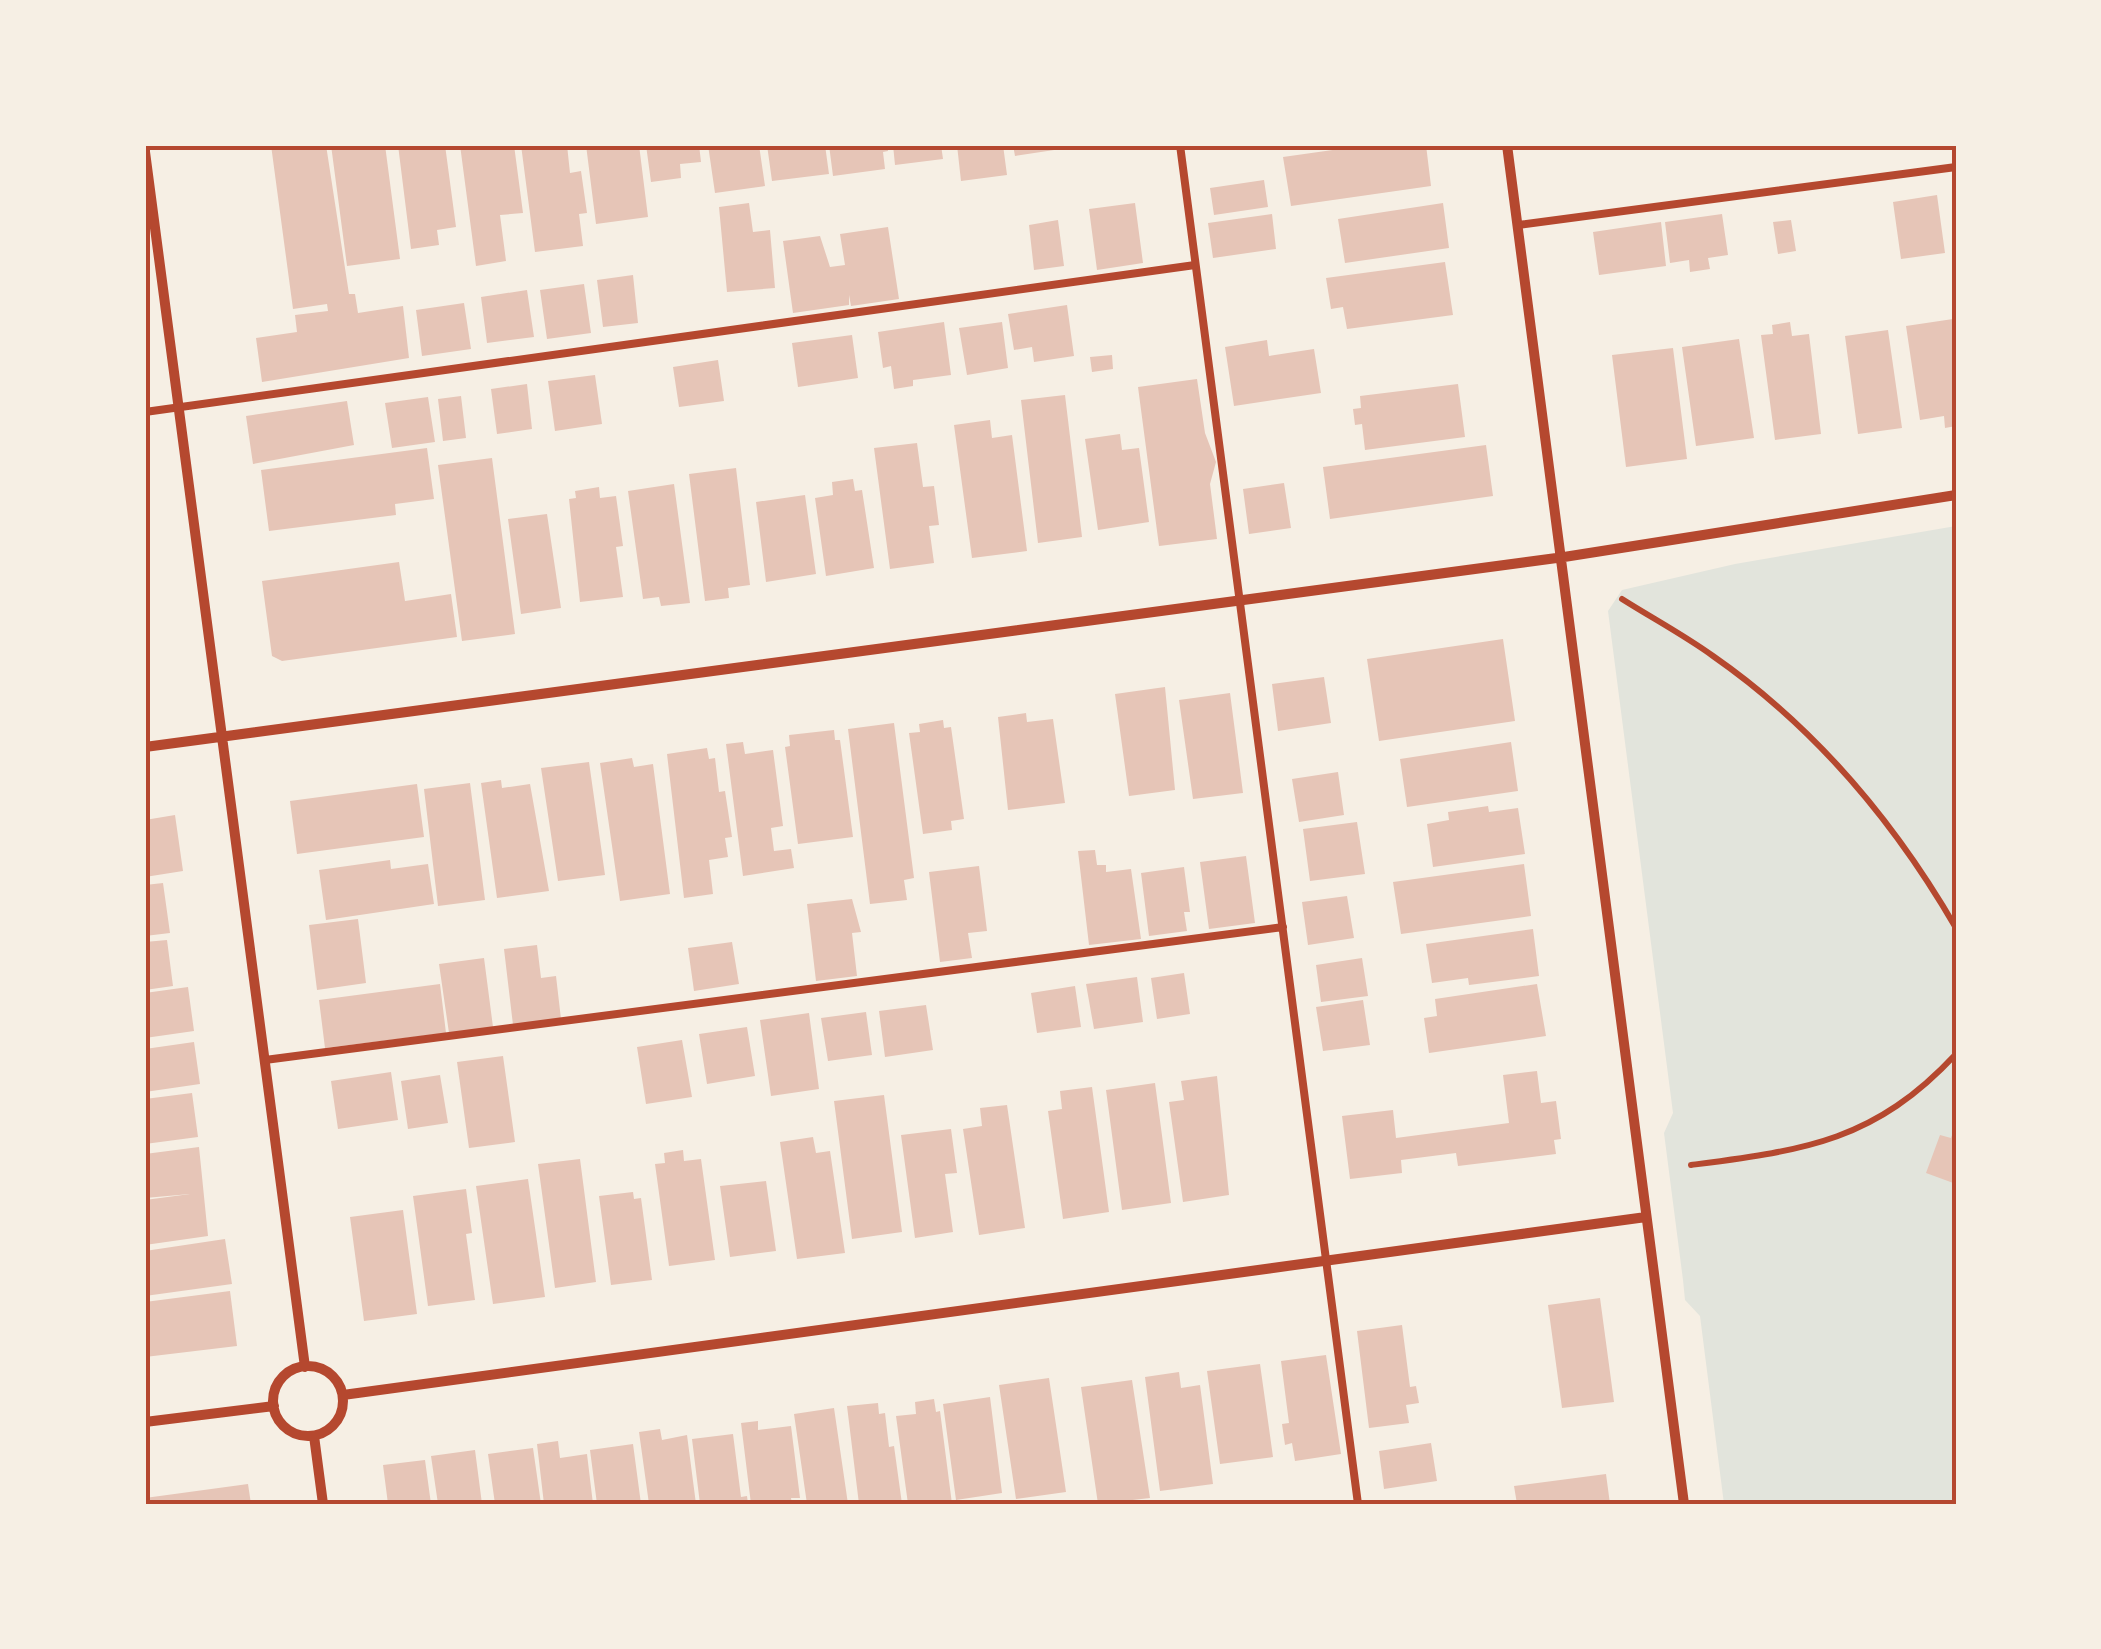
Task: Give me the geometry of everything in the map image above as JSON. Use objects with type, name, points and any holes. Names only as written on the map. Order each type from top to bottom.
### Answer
[{"type":"street","points":[[1507,145],[1564,556],[1684,1504]]},
{"type":"street","points":[[145,152],[305,1367]]},
{"type":"street","points":[[145,747],[1564,556],[1956,496]]},
{"type":"street","points":[[342,1395],[1646,1217]]},
{"type":"street","points":[[305,1367],[333,1376],[342,1395],[340,1417],[314,1436],[292,1432],[277,1417],[274,1406],[274,1395],[284,1376],[305,1367]]},
{"type":"street","points":[[145,1422],[274,1406]]},
{"type":"street","points":[[314,1436],[323,1504]]},
{"type":"lane","points":[[1180,145],[1358,1504]]},
{"type":"lane","points":[[1518,225],[1956,167]]},
{"type":"lane","points":[[145,412],[1196,265]]},
{"type":"lane","points":[[265,1060],[1283,927]]},
{"type":"path","points":[[1622,600],[1714,657],[1831,757],[1878,810],[1956,928]]},
{"type":"path","points":[[1691,1165],[1780,1153],[1844,1136],[1896,1106],[1956,1054]]},
{"type":"shaded area","points":[[1956,526],[1956,1504],[1724,1504],[1700,1316],[1685,1300],[1664,1133],[1673,1113],[1608,611],[1622,590],[1735,564]]},
{"type":"building","points":[[271,145],[326,145],[349,294],[355,294],[358,313],[403,306],[409,358],[262,382],[256,338],[297,332],[295,315],[328,311],[327,304],[293,309]]},
{"type":"building","points":[[331,145],[385,145],[400,259],[347,266]]},
{"type":"building","points":[[398,145],[445,145],[456,227],[437,230],[439,245],[411,249]]},
{"type":"building","points":[[460,145],[514,145],[523,213],[500,215],[506,261],[476,266]]},
{"type":"building","points":[[521,145],[567,145],[570,173],[581,171],[587,213],[579,214],[583,246],[535,252]]},
{"type":"building","points":[[586,145],[639,145],[648,217],[596,224]]},
{"type":"building","points":[[646,145],[699,145],[701,162],[680,164],[681,178],[651,182]]},
{"type":"building","points":[[708,145],[759,145],[765,186],[715,193]]},
{"type":"building","points":[[767,145],[825,145],[829,174],[772,181]]},
{"type":"building","points":[[829,145],[887,145],[888,151],[883,152],[885,169],[833,176]]},
{"type":"building","points":[[893,145],[941,145],[943,159],[895,165]]},
{"type":"building","points":[[957,145],[1003,145],[1007,175],[961,181]]},
{"type":"building","points":[[1013,145],[1074,145],[1074,147],[1015,156]]},
{"type":"building","points":[[1368,145],[1426,145],[1431,186],[1291,206],[1283,157]]},
{"type":"building","points":[[1264,180],[1268,207],[1214,215],[1210,188]]},
{"type":"building","points":[[1937,195],[1945,253],[1901,259],[1893,202]]},
{"type":"building","points":[[749,203],[753,232],[770,230],[775,288],[727,292],[719,207]]},
{"type":"building","points":[[1135,203],[1143,263],[1097,270],[1089,209]]},
{"type":"building","points":[[1443,203],[1449,248],[1345,263],[1338,219]]},
{"type":"building","points":[[1272,214],[1276,249],[1213,258],[1208,223]]},
{"type":"building","points":[[1722,214],[1728,255],[1708,258],[1710,269],[1690,272],[1689,260],[1670,263],[1665,222]]},
{"type":"building","points":[[1058,220],[1064,266],[1034,270],[1029,225]]},
{"type":"building","points":[[1791,220],[1796,251],[1778,254],[1773,222]]},
{"type":"building","points":[[1661,222],[1666,266],[1599,275],[1593,232]]},
{"type":"building","points":[[888,227],[899,299],[851,306],[849,295],[849,305],[793,313],[783,241],[820,236],[830,267],[845,265],[840,234]]},
{"type":"building","points":[[1445,262],[1453,315],[1347,329],[1343,307],[1331,309],[1326,278]]},
{"type":"building","points":[[633,275],[638,323],[603,327],[597,280]]},
{"type":"building","points":[[584,284],[591,333],[547,339],[540,290]]},
{"type":"building","points":[[527,290],[534,337],[487,343],[481,297]]},
{"type":"building","points":[[464,303],[471,349],[422,356],[416,310]]},
{"type":"building","points":[[1067,305],[1074,356],[1034,362],[1032,347],[1014,350],[1008,314]]},
{"type":"building","points":[[1953,319],[1956,426],[1945,428],[1944,416],[1920,420],[1906,326]]},
{"type":"building","points":[[944,322],[951,375],[913,380],[913,386],[894,389],[891,366],[883,368],[878,332]]},
{"type":"building","points":[[1002,322],[1008,368],[967,375],[959,328]]},
{"type":"building","points":[[1790,322],[1792,336],[1809,334],[1821,434],[1775,440],[1761,335],[1773,334],[1772,325]]},
{"type":"building","points":[[1888,330],[1902,428],[1858,434],[1845,336]]},
{"type":"building","points":[[852,335],[858,378],[798,387],[792,343]]},
{"type":"building","points":[[1739,339],[1754,438],[1696,446],[1682,347]]},
{"type":"building","points":[[1267,340],[1269,356],[1314,349],[1321,393],[1234,406],[1225,347]]},
{"type":"building","points":[[1673,348],[1687,459],[1626,467],[1612,355]]},
{"type":"building","points":[[1112,355],[1113,369],[1092,372],[1090,357]]},
{"type":"building","points":[[718,360],[724,401],[679,407],[673,367]]},
{"type":"building","points":[[595,375],[602,424],[555,431],[548,381]]},
{"type":"building","points":[[1197,379],[1205,433],[1216,462],[1210,484],[1217,539],[1159,546],[1138,387]]},
{"type":"building","points":[[527,384],[532,429],[497,434],[491,389]]},
{"type":"building","points":[[1458,384],[1465,437],[1365,450],[1362,424],[1355,425],[1353,409],[1361,408],[1360,396]]},
{"type":"building","points":[[1065,395],[1082,537],[1038,543],[1021,400]]},
{"type":"building","points":[[461,396],[466,438],[443,441],[438,399]]},
{"type":"building","points":[[428,397],[435,442],[392,448],[385,403]]},
{"type":"building","points":[[347,401],[354,445],[253,464],[246,416]]},
{"type":"building","points":[[990,420],[992,438],[1012,435],[1027,551],[972,558],[954,425]]},
{"type":"building","points":[[1120,434],[1122,450],[1139,448],[1149,522],[1098,530],[1085,439]]},
{"type":"building","points":[[917,443],[923,487],[934,486],[939,525],[929,526],[934,563],[890,569],[874,448]]},
{"type":"building","points":[[1486,445],[1493,496],[1330,519],[1323,467]]},
{"type":"building","points":[[427,448],[434,499],[395,504],[396,515],[269,531],[261,470]]},
{"type":"building","points":[[492,458],[515,634],[462,641],[438,465]]},
{"type":"building","points":[[736,468],[750,585],[728,588],[729,598],[705,601],[689,474]]},
{"type":"building","points":[[853,479],[855,491],[862,490],[874,568],[826,576],[815,498],[833,495],[832,482]]},
{"type":"building","points":[[1284,483],[1291,528],[1249,534],[1243,489]]},
{"type":"building","points":[[674,484],[690,603],[661,606],[659,597],[643,599],[628,491]]},
{"type":"building","points":[[599,487],[600,498],[616,496],[623,546],[616,547],[623,597],[580,602],[569,499],[576,498],[575,491]]},
{"type":"building","points":[[805,495],[816,574],[766,582],[756,502]]},
{"type":"building","points":[[547,514],[561,608],[521,614],[508,519]]},
{"type":"building","points":[[399,562],[405,601],[451,594],[457,637],[282,661],[272,656],[262,581]]},
{"type":"building","points":[[1503,639],[1515,721],[1379,741],[1367,659]]},
{"type":"building","points":[[1324,677],[1331,723],[1278,731],[1272,684]]},
{"type":"building","points":[[1165,687],[1175,790],[1129,796],[1115,694]]},
{"type":"building","points":[[1230,693],[1243,793],[1193,799],[1179,700]]},
{"type":"building","points":[[1026,713],[1027,722],[1053,719],[1065,803],[1008,810],[998,717]]},
{"type":"building","points":[[943,720],[944,728],[951,727],[964,819],[951,821],[952,830],[923,834],[909,733],[920,732],[919,724]]},
{"type":"building","points":[[894,723],[914,878],[904,880],[907,900],[870,904],[848,729]]},
{"type":"building","points":[[834,730],[835,740],[840,740],[853,837],[798,844],[785,747],[790,746],[789,735]]},
{"type":"building","points":[[743,742],[745,754],[773,750],[783,826],[771,828],[774,851],[791,849],[794,868],[743,876],[726,744]]},
{"type":"building","points":[[1511,742],[1518,791],[1407,807],[1400,759]]},
{"type":"building","points":[[707,748],[709,759],[715,758],[719,792],[725,791],[732,837],[725,838],[728,857],[709,860],[713,894],[684,898],[667,754]]},
{"type":"building","points":[[632,758],[634,767],[653,764],[670,894],[620,901],[600,763]]},
{"type":"building","points":[[589,762],[605,875],[558,881],[541,768]]},
{"type":"building","points":[[1338,772],[1344,815],[1299,822],[1292,779]]},
{"type":"building","points":[[501,780],[502,788],[530,784],[549,891],[497,898],[481,783]]},
{"type":"building","points":[[470,783],[485,900],[438,906],[424,789]]},
{"type":"building","points":[[417,784],[424,837],[297,854],[290,801]]},
{"type":"building","points":[[1488,806],[1489,812],[1518,808],[1525,854],[1433,867],[1427,824],[1449,820],[1448,812]]},
{"type":"building","points":[[175,815],[183,871],[145,877],[145,820]]},
{"type":"building","points":[[1357,822],[1365,874],[1310,881],[1303,829]]},
{"type":"building","points":[[1095,850],[1097,865],[1106,865],[1106,872],[1131,869],[1141,939],[1089,945],[1078,851]]},
{"type":"building","points":[[1246,856],[1255,923],[1209,929],[1200,862]]},
{"type":"building","points":[[390,860],[391,869],[428,864],[434,904],[326,920],[319,870]]},
{"type":"building","points":[[1524,864],[1531,916],[1401,934],[1393,882]]},
{"type":"building","points":[[979,866],[987,931],[968,933],[972,958],[940,962],[929,872]]},
{"type":"building","points":[[1184,867],[1190,912],[1184,912],[1187,931],[1149,936],[1141,873]]},
{"type":"building","points":[[163,883],[170,933],[145,936],[145,885]]},
{"type":"building","points":[[1347,896],[1354,938],[1308,945],[1302,902]]},
{"type":"building","points":[[852,899],[861,932],[852,933],[857,976],[816,981],[807,904]]},
{"type":"building","points":[[358,919],[366,983],[317,990],[309,925]]},
{"type":"building","points":[[1533,929],[1539,976],[1469,985],[1468,978],[1432,983],[1426,944]]},
{"type":"building","points":[[167,940],[173,986],[145,990],[145,942]]},
{"type":"building","points":[[732,942],[739,984],[694,991],[688,948]]},
{"type":"building","points":[[537,945],[541,978],[556,976],[561,1019],[513,1025],[504,949]]},
{"type":"building","points":[[484,958],[493,1027],[449,1033],[439,964]]},
{"type":"building","points":[[1362,958],[1368,996],[1321,1002],[1316,965]]},
{"type":"building","points":[[1184,973],[1190,1014],[1157,1019],[1151,978]]},
{"type":"building","points":[[1137,977],[1143,1022],[1094,1029],[1086,984]]},
{"type":"building","points":[[440,984],[446,1033],[325,1048],[319,1000]]},
{"type":"building","points":[[1537,984],[1546,1036],[1429,1053],[1424,1018],[1437,1016],[1435,999]]},
{"type":"building","points":[[1075,986],[1081,1027],[1037,1033],[1031,993]]},
{"type":"building","points":[[188,987],[194,1031],[145,1038],[145,993]]},
{"type":"building","points":[[1363,1000],[1370,1045],[1323,1051],[1316,1007]]},
{"type":"building","points":[[926,1005],[933,1050],[885,1057],[879,1011]]},
{"type":"building","points":[[866,1012],[872,1055],[828,1061],[821,1018]]},
{"type":"building","points":[[809,1013],[819,1089],[771,1096],[760,1020]]},
{"type":"building","points":[[747,1027],[755,1076],[707,1084],[699,1034]]},
{"type":"building","points":[[682,1040],[692,1097],[646,1104],[637,1047]]},
{"type":"building","points":[[194,1042],[200,1084],[145,1092],[145,1049]]},
{"type":"building","points":[[503,1056],[515,1142],[469,1148],[457,1062]]},
{"type":"building","points":[[1537,1071],[1541,1103],[1556,1101],[1561,1139],[1554,1140],[1556,1154],[1458,1166],[1456,1153],[1401,1160],[1402,1173],[1350,1179],[1342,1116],[1393,1110],[1396,1138],[1509,1123],[1503,1075]]},
{"type":"building","points":[[391,1072],[398,1120],[338,1129],[331,1081]]},
{"type":"building","points":[[440,1075],[448,1123],[408,1129],[401,1081]]},
{"type":"building","points":[[1217,1076],[1229,1195],[1183,1202],[1169,1102],[1184,1100],[1181,1081]]},
{"type":"building","points":[[1155,1083],[1171,1203],[1122,1210],[1106,1090]]},
{"type":"building","points":[[1092,1087],[1109,1212],[1063,1219],[1048,1111],[1062,1109],[1060,1091]]},
{"type":"building","points":[[192,1093],[198,1137],[145,1144],[145,1099]]},
{"type":"building","points":[[884,1095],[902,1232],[852,1239],[834,1101]]},
{"type":"building","points":[[1007,1105],[1025,1228],[979,1235],[963,1129],[982,1126],[980,1108]]},
{"type":"building","points":[[951,1129],[957,1173],[945,1174],[953,1232],[915,1238],[901,1135]]},
{"type":"building","points":[[1953,1132],[1956,1184],[1926,1173],[1940,1135],[1951,1138]]},
{"type":"building","points":[[813,1137],[816,1153],[830,1151],[845,1253],[797,1259],[780,1142]]},
{"type":"building","points":[[199,1147],[208,1236],[145,1245],[145,1200],[190,1194],[145,1198],[145,1154]]},
{"type":"building","points":[[683,1150],[684,1161],[701,1159],[715,1260],[669,1266],[655,1164],[665,1163],[664,1153]]},
{"type":"building","points":[[580,1159],[596,1282],[555,1288],[538,1164]]},
{"type":"building","points":[[528,1179],[545,1297],[493,1304],[476,1186]]},
{"type":"building","points":[[766,1181],[776,1251],[730,1257],[720,1186]]},
{"type":"building","points":[[466,1189],[472,1233],[466,1234],[475,1300],[428,1306],[413,1196]]},
{"type":"building","points":[[633,1192],[634,1199],[641,1198],[652,1280],[611,1285],[599,1196]]},
{"type":"building","points":[[403,1210],[417,1314],[364,1321],[350,1217]]},
{"type":"building","points":[[225,1239],[232,1284],[145,1296],[145,1251]]},
{"type":"building","points":[[230,1291],[237,1346],[145,1357],[145,1302]]},
{"type":"building","points":[[1600,1298],[1614,1402],[1562,1408],[1548,1305]]},
{"type":"building","points":[[1402,1325],[1410,1387],[1416,1386],[1419,1403],[1406,1405],[1409,1423],[1369,1428],[1357,1331]]},
{"type":"building","points":[[1326,1355],[1341,1454],[1295,1461],[1292,1443],[1285,1445],[1282,1424],[1289,1423],[1281,1361]]},
{"type":"building","points":[[1260,1364],[1273,1457],[1220,1464],[1207,1371]]},
{"type":"building","points":[[1179,1372],[1181,1388],[1200,1385],[1213,1484],[1160,1491],[1145,1377]]},
{"type":"building","points":[[1049,1378],[1066,1492],[1016,1499],[999,1385]]},
{"type":"building","points":[[1132,1380],[1150,1498],[1098,1504],[1081,1387]]},
{"type":"building","points":[[990,1397],[1002,1493],[956,1500],[943,1404]]},
{"type":"building","points":[[934,1399],[936,1412],[940,1411],[952,1504],[908,1504],[896,1416],[916,1414],[915,1402]]},
{"type":"building","points":[[878,1403],[879,1414],[885,1413],[889,1447],[894,1446],[902,1504],[859,1504],[847,1406]]},
{"type":"building","points":[[834,1408],[848,1504],[807,1504],[794,1414]]},
{"type":"building","points":[[758,1421],[758,1430],[791,1426],[800,1498],[791,1498],[792,1504],[751,1504],[741,1423]]},
{"type":"building","points":[[660,1429],[662,1440],[687,1435],[696,1504],[649,1504],[639,1432]]},
{"type":"building","points":[[733,1434],[741,1497],[747,1496],[748,1504],[700,1504],[692,1439]]},
{"type":"building","points":[[558,1441],[560,1458],[587,1454],[593,1504],[544,1504],[537,1444]]},
{"type":"building","points":[[1431,1443],[1437,1481],[1384,1489],[1379,1451]]},
{"type":"building","points":[[633,1444],[641,1504],[597,1504],[590,1450]]},
{"type":"building","points":[[533,1448],[541,1504],[495,1504],[488,1454]]},
{"type":"building","points":[[475,1450],[482,1504],[438,1504],[431,1456]]},
{"type":"building","points":[[425,1460],[431,1504],[388,1504],[383,1465]]},
{"type":"building","points":[[1606,1474],[1610,1504],[1517,1504],[1514,1486]]},
{"type":"building","points":[[248,1484],[251,1504],[145,1504],[145,1498]]}]
